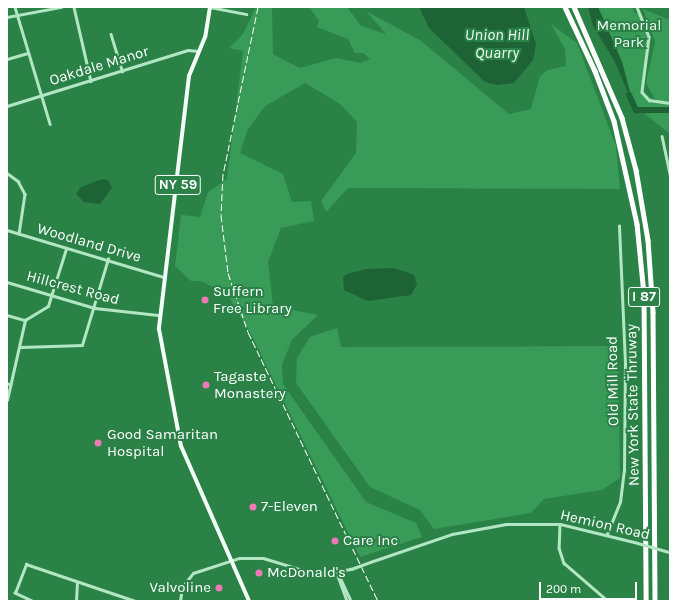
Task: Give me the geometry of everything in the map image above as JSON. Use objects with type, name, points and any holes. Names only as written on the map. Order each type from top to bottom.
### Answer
[{"type":"highway","name":"New York State Thruway","points":[[564,7],[608,104],[628,172],[637,224],[644,294],[646,601]]},
{"type":"highway","name":"New York State Thruway","points":[[574,7],[622,118],[646,222],[652,294],[655,601]]},
{"type":"main road","name":"NY 59","points":[[210,7],[209,22],[189,76],[181,161],[158,315],[182,446],[233,559],[249,601]]},
{"type":"street","points":[[15,7],[50,124]]},
{"type":"street","points":[[7,17],[61,7]]},
{"type":"street","points":[[74,7],[91,81]]},
{"type":"street","points":[[210,7],[246,14]]},
{"type":"street","points":[[637,7],[649,38],[642,92],[649,100],[670,103]]},
{"type":"street","points":[[111,34],[122,72]]},
{"type":"street","name":"Oakdale Manor","points":[[7,106],[122,72],[188,50],[198,51]]},
{"type":"street","points":[[7,60],[28,53]]},
{"type":"street","points":[[662,136],[670,175]]},
{"type":"street","points":[[7,173],[18,181],[25,194],[19,234]]},
{"type":"street","name":"Old Mill Road","points":[[607,534],[620,502],[624,471],[625,364],[619,226]]},
{"type":"street","name":"Woodland Drive","points":[[7,230],[66,249],[108,259],[164,277]]},
{"type":"street","points":[[7,315],[25,320],[44,310],[51,295],[66,249]]},
{"type":"street","points":[[21,347],[82,345],[95,308],[108,259]]},
{"type":"street","name":"Hillcrest Road","points":[[7,282],[95,308],[158,315]]},
{"type":"street","points":[[7,400],[21,347],[25,320]]},
{"type":"street","points":[[7,383],[11,385]]},
{"type":"street","name":"Hemion Road","points":[[180,601],[182,587],[193,573],[233,559],[263,558],[310,573],[338,573],[469,529],[506,524],[560,524],[607,534],[670,552]]},
{"type":"street","points":[[560,524],[559,548],[564,563],[608,601]]},
{"type":"street","points":[[32,601],[15,593],[26,564],[77,583],[135,601]]},
{"type":"street","points":[[338,573],[347,601]]},
{"type":"street","points":[[338,573],[351,601]]},
{"type":"street","points":[[76,601],[77,583]]},
{"type":"green space","points":[[256,7],[272,7],[273,54],[300,68],[336,58],[361,63],[370,59],[363,53],[355,53],[348,39],[317,27],[319,21],[309,7],[347,7],[361,26],[386,34],[366,11],[421,41],[509,114],[531,109],[540,76],[548,70],[566,66],[565,49],[551,24],[577,43],[616,146],[620,189],[348,188],[326,212],[321,201],[356,153],[357,122],[340,104],[305,83],[265,106],[248,129],[240,153],[283,174],[292,202],[311,201],[314,221],[281,228],[268,262],[273,306],[318,315],[292,340],[282,364],[283,384],[366,502],[416,523],[422,537],[360,557],[252,336],[227,294],[201,281],[191,281],[175,266],[181,215],[200,217],[208,192],[227,179],[243,51],[229,48],[243,34]]},
{"type":"green space","name":"Memorial Park","points":[[598,7],[632,7],[635,14],[640,12],[650,47],[642,92],[656,101],[646,83],[655,42],[643,9],[670,20],[670,107],[636,110],[622,62]]},
{"type":"green space","points":[[657,112],[670,113],[670,134],[645,114]]},
{"type":"green space","points":[[337,328],[341,347],[618,346],[620,478],[602,490],[544,499],[531,513],[434,529],[420,510],[370,487],[296,383],[297,358],[310,337]]},
{"type":"water","name":"Union Hill Quarry","points":[[419,7],[524,7],[536,44],[533,60],[514,83],[497,85],[485,82],[429,28]]},
{"type":"water","points":[[588,7],[598,7],[622,62],[632,102],[614,60],[593,26]]},
{"type":"water","points":[[102,179],[108,180],[112,188],[100,204],[84,202],[76,194],[81,187]]},
{"type":"water","points":[[394,268],[414,275],[417,284],[411,295],[368,301],[344,290],[343,277],[347,274],[366,269]]},
{"type":"waterway","points":[[629,95],[636,110],[670,110]]},
{"type":"railway","points":[[258,7],[223,174],[221,215],[228,273],[248,332],[378,601]]},
{"type":"place","name":"Suffern Free Library","points":[[205,300]]},
{"type":"place","name":"Tagaste Monastery","points":[[206,385]]},
{"type":"place","name":"Good Samaritan Hospital","points":[[98,443]]},
{"type":"place","name":"7-Eleven","points":[[253,507]]},
{"type":"place","name":"Care Inc","points":[[335,541]]},
{"type":"place","name":"McDonald's","points":[[259,573]]},
{"type":"place","name":"Valvoline","points":[[219,588]]}]
